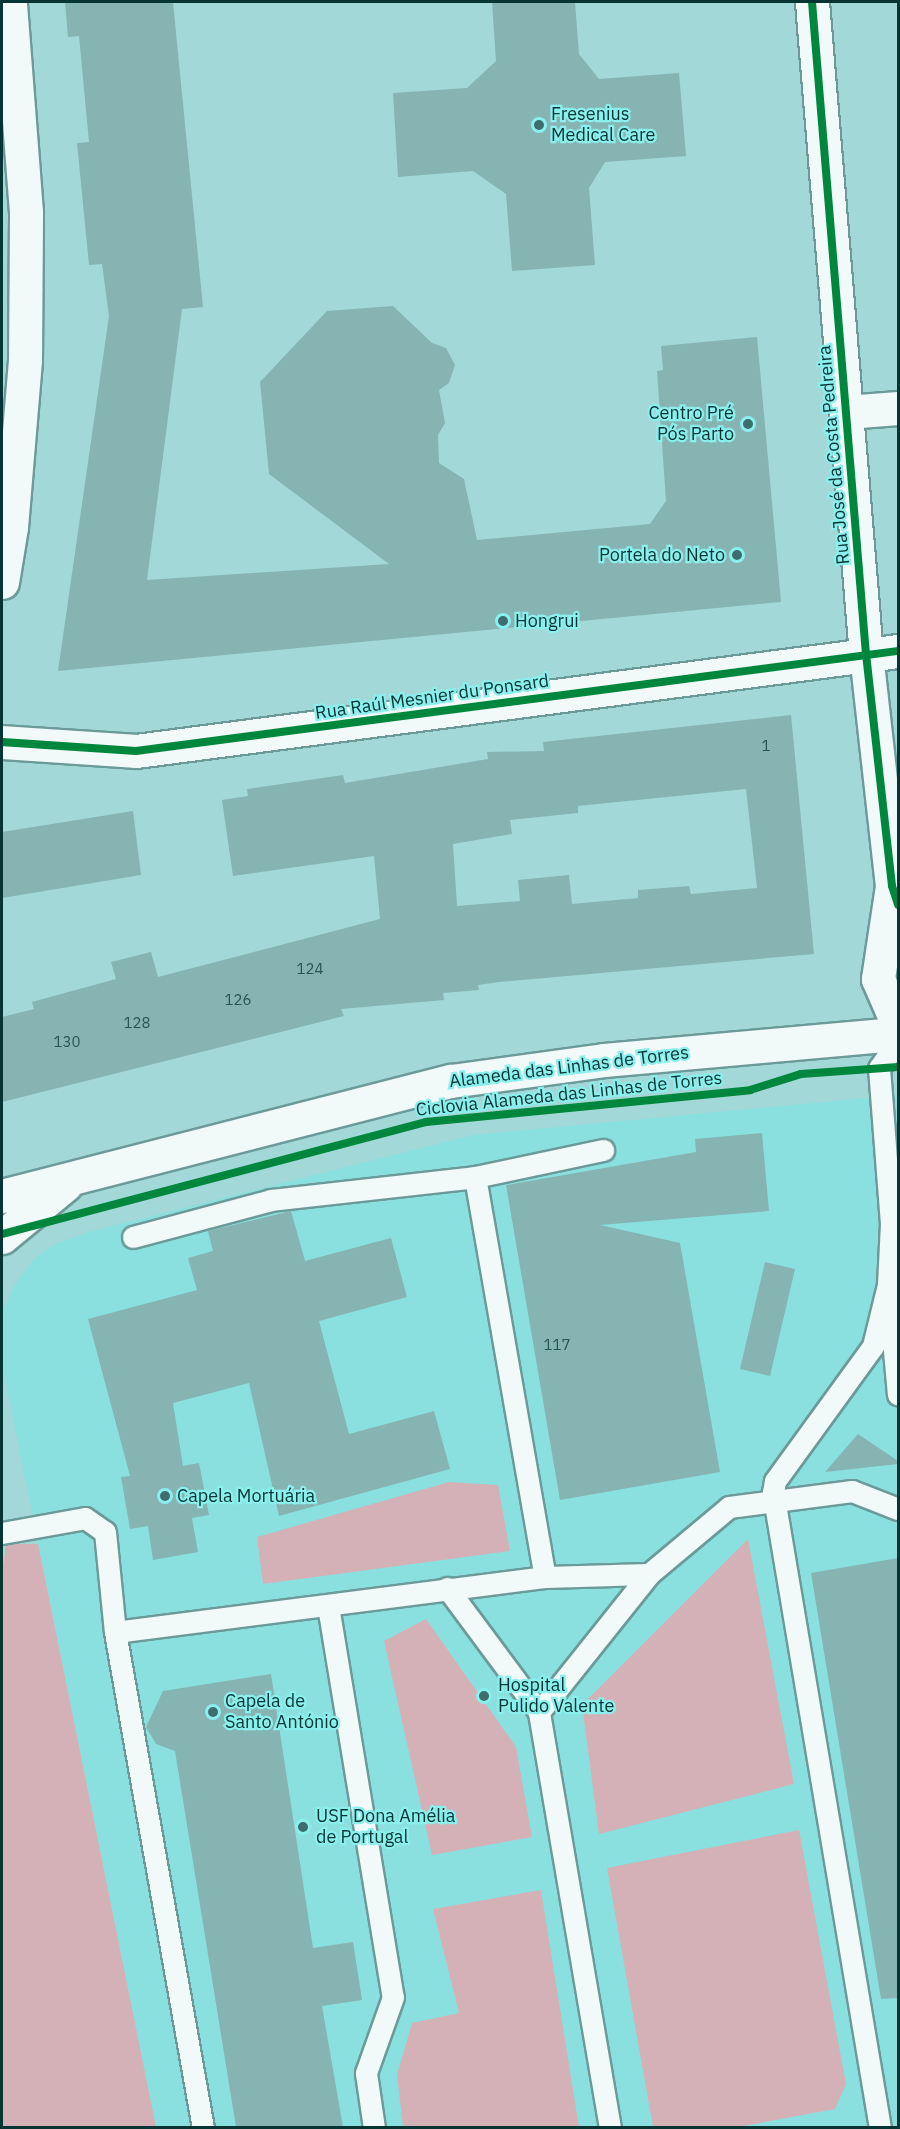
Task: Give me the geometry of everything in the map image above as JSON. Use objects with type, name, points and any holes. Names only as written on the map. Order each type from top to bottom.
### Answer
[{"type":"street","points":[[2,582],[11,527],[24,360],[26,212],[10,2]]},
{"type":"street","name":"Rua José da Costa Pedreira","points":[[812,2],[866,654],[895,895],[878,979],[898,1025]]},
{"type":"street","points":[[846,412],[898,408]]},
{"type":"street","name":"Rua Raúl Mesnier du Ponsard","points":[[2,742],[136,751],[898,651]]},
{"type":"street","name":"Alameda das Linhas de Torres","points":[[2,1196],[78,1174],[451,1081],[603,1060],[898,1034]]},
{"type":"street","points":[[2,1237],[78,1174]]},
{"type":"lane","points":[[898,1041],[879,1068],[891,1223],[888,1284],[898,1395]]},
{"type":"lane","points":[[133,1237],[271,1200],[475,1177],[603,1150]]},
{"type":"lane","points":[[475,1177],[545,1577]]},
{"type":"lane","points":[[880,2127],[775,1503],[775,1480],[873,1346],[888,1284]]},
{"type":"lane","points":[[539,1712],[649,1574],[729,1507],[775,1503],[852,1491],[898,1509]]},
{"type":"lane","points":[[2,1533],[84,1518],[105,1532],[115,1632],[203,2127]]},
{"type":"lane","points":[[115,1632],[545,1577],[649,1574]]},
{"type":"lane","points":[[447,1588],[539,1712],[610,2127]]},
{"type":"lane","points":[[328,1606],[393,1997],[366,2073],[374,2127]]},
{"type":"shaded area","name":"Hospital Pulido Valente","points":[[898,1095],[898,2127],[156,2127],[2,1363],[2,1313],[15,1285],[35,1258],[55,1244],[85,1233],[473,1135]]},
{"type":"shaded area","points":[[449,1482],[498,1485],[510,1551],[263,1584],[257,1537]]},
{"type":"shaded area","points":[[748,1539],[794,1784],[599,1834],[582,1705]]},
{"type":"shaded area","points":[[6,1544],[38,1544],[156,2127],[2,2127],[2,1574]]},
{"type":"shaded area","points":[[426,1619],[516,1747],[532,1837],[432,1855],[384,1641]]},
{"type":"shaded area","points":[[799,1830],[846,2084],[835,2109],[738,2127],[653,2127],[607,1868]]},
{"type":"shaded area","points":[[541,1890],[579,2127],[403,2127],[397,2075],[412,2023],[459,2013],[433,1909]]},
{"type":"building","points":[[65,2],[173,2],[203,307],[182,309],[147,580],[389,564],[269,474],[260,382],[327,311],[393,306],[432,343],[446,348],[455,365],[449,383],[439,390],[445,423],[438,435],[439,463],[464,479],[477,540],[650,524],[666,501],[657,371],[663,370],[661,346],[757,337],[781,602],[58,671],[109,316],[102,264],[89,265],[77,143],[89,142],[79,36],[68,37]]},
{"type":"building","name":"Fresenius Medical Care","points":[[492,2],[575,2],[579,54],[599,79],[679,73],[686,156],[605,162],[589,188],[595,265],[512,271],[506,194],[473,171],[398,177],[393,93],[467,88],[496,61]]},
{"type":"building","points":[[791,715],[814,954],[499,982],[478,985],[479,990],[443,993],[444,1000],[341,1009],[344,1016],[2,1102],[2,1017],[34,1009],[32,1002],[116,979],[111,962],[151,952],[158,977],[380,919],[374,856],[233,876],[222,800],[248,796],[247,789],[343,775],[345,783],[488,759],[487,752],[544,751],[543,742]],"holes":[[[746,789],[757,888],[691,894],[689,886],[638,890],[638,898],[572,904],[569,875],[518,880],[520,901],[457,906],[453,844],[512,834],[510,820],[578,813],[578,806]]]},
{"type":"building","points":[[133,811],[141,875],[2,898],[2,832]]},
{"type":"building","points":[[762,1133],[769,1211],[600,1225],[680,1243],[720,1472],[560,1500],[506,1185],[696,1152],[695,1139]]},
{"type":"building","points":[[291,1211],[305,1261],[391,1238],[407,1297],[319,1321],[349,1434],[434,1411],[450,1469],[279,1516],[249,1383],[173,1403],[183,1466],[199,1463],[209,1515],[192,1518],[198,1552],[153,1560],[148,1526],[130,1529],[121,1477],[130,1476],[88,1319],[197,1290],[188,1258],[213,1251],[208,1231]]},
{"type":"building","points":[[765,1262],[795,1269],[770,1376],[740,1369]]},
{"type":"building","points":[[858,1434],[898,1461],[898,1464],[825,1472]]},
{"type":"building","points":[[898,1558],[898,1998],[881,1999],[811,1573]]},
{"type":"building","points":[[271,1674],[313,1948],[353,1942],[362,2000],[322,2006],[343,2127],[236,2127],[175,1751],[156,1744],[146,1727],[163,1691]]},
{"type":"cycle path","points":[[812,2],[866,654],[892,886],[898,905]]},
{"type":"cycle path","points":[[2,742],[136,751],[898,651]]},
{"type":"cycle path","name":"Ciclovia Alameda das Linhas de Torres","points":[[2,1234],[426,1122],[750,1090],[801,1074],[898,1067]]},
{"type":"place","name":"Fresenius Medical Care","points":[[539,125]]},
{"type":"place","name":"Centro Pré Pós Parto","points":[[748,424]]},
{"type":"place","name":"Portela do Neto","points":[[737,555]]},
{"type":"place","name":"Hongrui","points":[[503,621]]},
{"type":"place","name":"Capela Mortuária","points":[[165,1496]]},
{"type":"place","name":"Hospital Pulido Valente","points":[[484,1696]]},
{"type":"place","name":"Capela de Santo António","points":[[213,1712]]},
{"type":"place","name":"USF Dona Amélia de Portugal","points":[[303,1827]]}]
